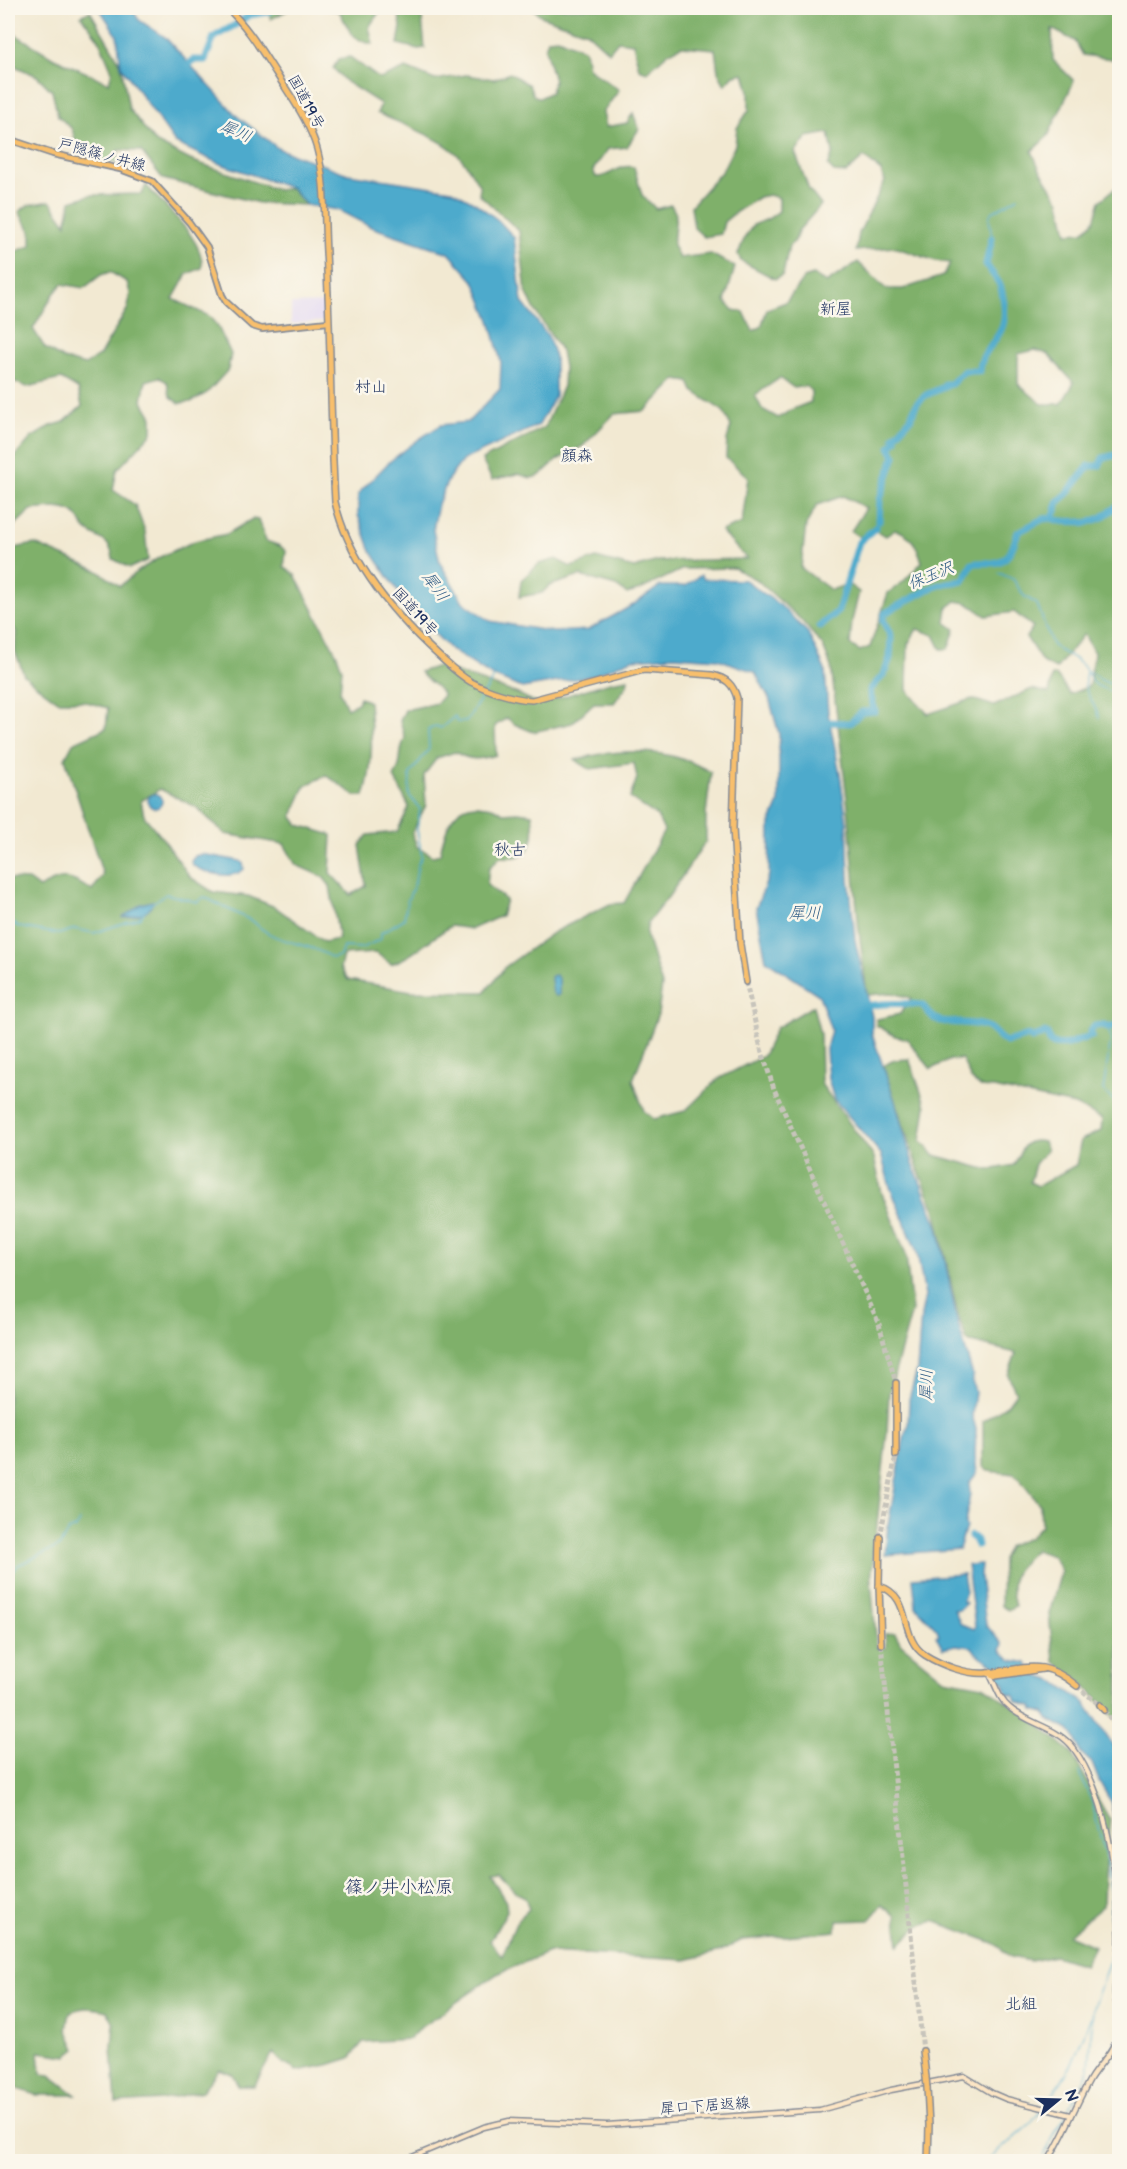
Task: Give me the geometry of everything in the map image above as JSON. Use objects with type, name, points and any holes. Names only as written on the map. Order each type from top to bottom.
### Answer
[{"type":"highway","name":"国道19号","points":[[227,8],[243,23],[294,102],[315,143],[323,178],[335,502],[342,527],[369,574],[398,615],[456,670],[479,686],[522,699],[541,699],[644,670],[722,677],[735,689],[737,709],[733,828],[740,944],[746,982]]},
{"type":"highway","points":[[896,1383],[896,1455]]},
{"type":"highway","points":[[880,1537],[881,1644]]},
{"type":"highway","points":[[879,1586],[892,1591],[898,1599],[916,1647],[944,1664],[963,1670],[992,1673],[1046,1668],[1058,1671],[1077,1686]]},
{"type":"highway","points":[[923,2051],[927,2088],[928,2162]]},
{"type":"main road","name":"戸隠篠ノ井線","points":[[8,139],[53,154],[120,169],[152,181],[189,222],[207,247],[222,295],[252,326],[262,329],[328,322]]},
{"type":"main road","points":[[992,1673],[1002,1700],[1009,1708],[1063,1737],[1075,1750],[1092,1783],[1100,1807],[1118,1892],[1119,1957],[1115,1993],[1119,2028],[1110,2053],[1091,2077],[1071,2115],[1051,2156],[1051,2162]]},
{"type":"main road","name":"犀口下居返線","points":[[336,2162],[405,2160],[484,2127],[509,2121],[607,2125],[820,2110],[860,2098],[964,2076],[1006,2099],[1071,2115]]},
{"type":"shaded area","points":[[325,303],[326,321],[291,324],[291,304]]},
{"type":"green space","points":[[266,8],[292,8],[271,19]]},
{"type":"green space","points":[[320,8],[382,8],[369,27],[373,44],[355,37],[339,11]]},
{"type":"green space","points":[[401,8],[430,8],[421,9],[425,48],[418,49],[398,44]]},
{"type":"green space","points":[[532,8],[1119,8],[1119,60],[1083,55],[1075,41],[1052,29],[1053,60],[1074,81],[1048,136],[1032,151],[1040,170],[1060,201],[1067,233],[1083,232],[1094,221],[1100,201],[1119,185],[1119,1719],[1113,1716],[1084,1685],[1054,1661],[1049,1614],[1061,1572],[1053,1556],[1035,1550],[1028,1556],[1014,1575],[1012,1588],[1015,1606],[1008,1610],[1001,1606],[1002,1559],[1009,1546],[1029,1538],[1041,1525],[1040,1505],[1014,1474],[988,1471],[983,1467],[983,1421],[1008,1404],[1016,1393],[1008,1375],[1016,1353],[967,1341],[958,1316],[935,1209],[920,1174],[883,1066],[894,1060],[909,1059],[926,1106],[921,1141],[934,1155],[989,1170],[1014,1165],[1027,1143],[1043,1142],[1047,1150],[1035,1164],[1030,1182],[1038,1186],[1076,1165],[1081,1140],[1101,1131],[1102,1119],[1075,1105],[980,1087],[971,1079],[962,1059],[950,1060],[931,1069],[907,1039],[895,1036],[876,1025],[877,1019],[900,1014],[911,998],[892,993],[867,995],[831,667],[823,646],[800,619],[757,580],[734,568],[683,569],[627,594],[616,586],[580,576],[549,586],[542,593],[519,597],[521,580],[539,564],[556,559],[571,567],[596,558],[634,568],[658,561],[747,559],[721,531],[742,523],[748,477],[726,458],[731,426],[723,411],[693,391],[689,382],[676,380],[645,411],[614,414],[583,446],[557,460],[539,476],[531,478],[518,474],[492,480],[482,460],[545,427],[563,386],[564,367],[561,351],[526,292],[519,231],[479,194],[480,187],[456,153],[429,136],[377,113],[381,104],[346,82],[333,68],[339,59],[350,57],[380,79],[406,68],[435,80],[466,75],[494,79],[510,73],[529,85],[533,95],[540,98],[551,92],[554,81],[545,48],[548,39],[558,38],[585,50],[588,68],[619,90],[603,112],[606,127],[627,123],[633,113],[639,129],[627,147],[608,149],[593,170],[596,177],[622,167],[634,167],[642,195],[656,209],[671,205],[676,214],[673,245],[679,258],[711,254],[735,267],[725,301],[733,310],[744,312],[753,331],[761,327],[767,309],[786,302],[804,278],[813,275],[826,283],[858,262],[886,289],[903,289],[943,276],[950,263],[936,261],[894,247],[856,251],[859,233],[885,181],[881,171],[864,157],[846,173],[834,172],[828,166],[833,153],[829,133],[807,137],[795,152],[809,190],[821,205],[798,231],[795,241],[789,246],[783,275],[775,279],[741,261],[738,254],[745,237],[753,225],[768,219],[779,211],[779,198],[769,195],[759,197],[724,222],[721,234],[704,237],[694,228],[691,206],[722,171],[735,145],[737,128],[749,110],[749,91],[744,73],[734,75],[725,85],[718,72],[715,49],[681,46],[668,53],[647,72],[639,69],[633,43],[618,41],[609,52],[587,32],[543,17]],"holes":[[[1035,350],[1048,354],[1074,383],[1061,404],[1042,404],[1018,384],[1018,354]],[[780,378],[794,388],[806,386],[811,391],[811,402],[778,418],[762,409],[755,395]],[[843,496],[866,508],[851,531],[861,538],[876,531],[886,536],[895,530],[901,532],[913,541],[922,562],[903,582],[888,593],[870,647],[860,651],[850,645],[852,621],[859,592],[848,584],[831,590],[801,568],[806,525],[817,505]],[[956,601],[967,603],[986,616],[1014,612],[1033,627],[1026,637],[1042,662],[1056,669],[1084,634],[1094,653],[1089,686],[1070,694],[1056,675],[1052,676],[1049,693],[1032,689],[994,706],[972,699],[928,714],[907,690],[908,644],[917,629],[934,635],[941,649],[948,649],[955,629],[945,622],[947,608]]]},
{"type":"green space","points":[[90,11],[121,64],[129,109],[155,142],[190,160],[278,190],[291,188],[306,205],[259,203],[163,179],[141,151],[118,150],[120,164],[80,156],[72,129],[58,116],[52,91],[37,76],[8,63],[8,30],[54,58],[109,83],[112,71],[98,38],[81,16]]},
{"type":"green space","points":[[146,185],[182,224],[197,246],[201,257],[202,268],[187,274],[173,299],[209,316],[218,327],[231,354],[228,370],[207,393],[191,402],[179,403],[170,396],[167,382],[159,377],[146,381],[142,400],[152,417],[152,433],[117,470],[113,490],[135,505],[145,531],[148,560],[130,568],[113,559],[107,543],[85,529],[76,515],[64,509],[31,510],[13,527],[10,522],[13,459],[31,438],[51,426],[64,422],[82,406],[78,389],[61,379],[27,387],[10,380],[8,384],[8,254],[31,246],[31,232],[19,212],[28,205],[50,201],[66,224],[71,201],[90,195],[142,194]],"holes":[[[110,272],[127,282],[130,293],[128,308],[100,355],[85,365],[63,359],[45,348],[33,329],[62,284],[84,288],[101,275]]]},
{"type":"green space","points":[[252,519],[258,520],[266,541],[286,551],[284,567],[295,575],[337,655],[342,669],[340,692],[347,708],[358,703],[360,697],[369,702],[371,761],[364,796],[356,796],[326,775],[305,786],[292,816],[299,825],[332,835],[330,873],[351,895],[366,886],[360,845],[368,835],[397,832],[409,807],[394,777],[399,766],[405,738],[400,721],[405,710],[437,703],[443,695],[420,672],[438,666],[518,694],[539,704],[610,682],[628,679],[627,685],[614,703],[594,703],[572,723],[533,732],[514,724],[507,718],[495,726],[496,755],[475,759],[455,752],[437,758],[424,775],[426,805],[412,833],[417,847],[433,856],[440,854],[447,829],[455,815],[468,806],[477,805],[491,807],[503,813],[532,814],[534,832],[532,843],[525,853],[515,857],[500,857],[489,868],[487,885],[506,900],[501,916],[472,929],[451,926],[415,952],[391,964],[376,953],[343,955],[340,968],[348,980],[411,991],[485,992],[505,967],[554,932],[610,904],[624,903],[664,831],[657,816],[630,798],[637,778],[634,763],[590,769],[575,760],[616,752],[644,752],[672,756],[711,772],[706,814],[706,841],[669,896],[648,922],[646,934],[662,985],[658,1014],[633,1080],[644,1111],[654,1119],[685,1111],[718,1079],[763,1056],[776,1028],[813,1006],[820,1034],[821,1084],[874,1157],[882,1193],[906,1255],[912,1311],[889,1393],[871,1580],[877,1648],[886,1648],[885,1634],[895,1633],[901,1644],[944,1679],[983,1686],[1024,1713],[1070,1751],[1110,1820],[1103,1906],[1068,1935],[1094,1946],[1084,1965],[1055,1956],[1030,1961],[1011,1957],[994,1943],[934,1921],[918,1926],[899,1945],[896,1916],[882,1905],[869,1920],[837,1921],[836,1931],[742,1940],[721,1951],[686,1960],[549,1952],[497,1974],[420,2028],[409,2039],[363,2042],[350,2058],[297,2071],[283,2063],[273,2053],[254,2086],[239,2086],[232,2074],[219,2069],[202,2091],[162,2100],[116,2103],[112,2048],[114,2024],[107,2011],[84,2008],[70,2012],[67,2029],[76,2049],[67,2056],[39,2052],[41,2074],[50,2075],[76,2095],[37,2095],[8,2086],[8,879],[28,880],[39,888],[60,879],[66,879],[77,882],[92,891],[103,875],[65,758],[73,743],[106,728],[108,708],[83,701],[58,701],[24,675],[15,651],[16,631],[8,623],[8,549],[35,544],[98,571],[120,586],[160,557],[195,541],[227,534]],"holes":[[[160,789],[196,807],[225,834],[284,844],[296,865],[323,877],[330,886],[339,939],[324,942],[275,907],[248,896],[213,892],[190,877],[144,816],[141,801]],[[499,1875],[515,1892],[525,1897],[529,1909],[517,1921],[502,1956],[490,1941],[507,1911],[506,1902],[490,1876]]]},
{"type":"water","points":[[99,8],[131,8],[139,20],[165,37],[237,116],[279,149],[348,174],[452,190],[498,220],[514,237],[522,302],[548,336],[555,357],[555,396],[539,425],[463,460],[449,478],[438,504],[433,530],[440,563],[463,602],[490,621],[554,632],[588,630],[633,605],[660,586],[685,586],[701,575],[704,579],[745,580],[781,606],[808,633],[825,670],[828,713],[847,824],[855,940],[872,1017],[872,1034],[913,1164],[938,1227],[957,1320],[973,1376],[975,1392],[972,1415],[976,1429],[977,1473],[969,1483],[966,1527],[959,1549],[885,1555],[888,1525],[908,1426],[909,1399],[917,1370],[921,1315],[925,1296],[917,1252],[890,1187],[881,1154],[834,1099],[828,1079],[826,1049],[831,1030],[819,995],[766,960],[756,908],[769,875],[770,824],[779,803],[779,734],[769,698],[755,672],[718,659],[675,656],[632,659],[592,676],[522,688],[490,675],[451,650],[409,608],[371,551],[358,515],[358,494],[389,462],[419,439],[441,425],[468,422],[500,389],[501,362],[490,320],[474,281],[449,253],[371,227],[338,210],[306,205],[291,188],[218,163],[175,143],[121,66],[117,35]]},
{"type":"water","points":[[152,794],[158,794],[162,801],[158,808],[152,808],[148,804],[148,798]]},
{"type":"water","points":[[202,854],[240,861],[244,869],[233,875],[204,871],[192,865],[191,861],[195,856]]},
{"type":"water","points":[[153,901],[145,912],[122,918],[141,904]]},
{"type":"water","points":[[556,975],[559,981],[559,995],[556,996],[553,993],[551,978]]},
{"type":"water","points":[[981,1564],[980,1576],[986,1625],[1003,1644],[1001,1651],[1012,1660],[1027,1663],[1032,1674],[1056,1682],[1085,1703],[1119,1755],[1119,1838],[1110,1800],[1092,1763],[1081,1753],[1069,1730],[1048,1719],[1044,1713],[1033,1710],[1032,1706],[1016,1701],[1014,1695],[1007,1694],[1004,1683],[999,1680],[995,1666],[976,1653],[972,1647],[956,1645],[943,1648],[936,1636],[939,1635],[937,1629],[916,1607],[913,1578],[963,1574],[966,1592],[962,1601],[966,1603],[959,1610],[954,1610],[961,1624],[974,1629],[967,1565]]},
{"type":"waterway","points":[[185,70],[193,60],[205,60],[214,37],[249,15],[268,12],[273,8]]},
{"type":"waterway","points":[[992,238],[989,218],[991,213],[1018,197]]},
{"type":"waterway","points":[[879,521],[880,499],[895,456],[890,447],[896,440],[894,437],[910,419],[917,403],[926,395],[944,387],[945,384],[951,384],[964,371],[980,371],[982,359],[1003,325],[1004,303],[1001,288],[986,264],[992,238]]},
{"type":"waterway","name":"保玉沢","points":[[821,724],[850,723],[862,712],[875,711],[870,690],[884,674],[890,658],[891,636],[883,621],[885,613],[931,588],[963,581],[972,564],[1003,560],[1010,552],[1018,532],[1043,519],[1052,518],[1057,503],[1089,466],[1099,466],[1103,458],[1120,454]]},
{"type":"waterway","points":[[1052,518],[1086,523],[1101,518],[1120,504]]},
{"type":"waterway","points":[[820,626],[838,611],[859,542],[876,527]]},
{"type":"waterway","points":[[999,573],[1013,579],[1024,596],[1037,604],[1052,644],[1080,663],[1095,684],[1120,697]]},
{"type":"waterway","points":[[1088,671],[1101,680],[1120,688]]},
{"type":"waterway","points":[[1086,672],[1085,685],[1099,718]]},
{"type":"waterway","points":[[151,904],[166,894],[197,902],[204,897],[254,922],[272,935],[313,948],[332,958],[340,956],[343,947],[362,948],[381,939],[381,933],[404,919],[418,864],[422,857],[417,830],[420,809],[409,795],[410,774],[429,749],[428,730],[436,726],[441,728],[455,716],[457,722],[466,722],[494,677]]},
{"type":"waterway","points":[[8,920],[19,927],[59,934],[75,929],[94,933],[141,917],[144,912]]},
{"type":"waterway","points":[[863,1007],[892,1003],[922,1005],[935,1019],[982,1025],[1006,1042],[1029,1036],[1032,1039],[1044,1033],[1047,1034],[1050,1043],[1062,1045],[1092,1036],[1090,1031],[1095,1026],[1104,1025],[1108,1028],[1120,1025]]},
{"type":"waterway","points":[[1108,1028],[1111,1039],[1103,1091],[1120,1106]]},
{"type":"waterway","points":[[8,1328],[14,1318]]},
{"type":"waterway","points":[[8,1578],[18,1565],[60,1546],[68,1531],[76,1528],[80,1521]]},
{"type":"waterway","name":"犀川","points":[[971,1536],[976,1540],[977,1545]]},
{"type":"waterway","points":[[1079,1772],[1092,1802],[1107,1864],[1111,1901],[1110,1917],[1115,1944],[1093,2008],[1089,2068]]},
{"type":"waterway","points":[[1046,2106],[1072,2064],[1091,2017]]},
{"type":"waterway","points":[[1068,2111],[1089,2070]]},
{"type":"waterway","points":[[986,2162],[1030,2124],[1042,2110]]},
{"type":"waterway","points":[[1044,2156],[1066,2116]]},
{"type":"tunnel","points":[[746,982],[761,1049],[774,1089],[879,1324],[896,1383]]},
{"type":"tunnel","points":[[880,1537],[896,1455]]},
{"type":"tunnel","points":[[881,1644],[923,2051]]},
{"type":"tunnel","points":[[1077,1686],[1100,1705]]},
{"type":"tunnel","points":[[1104,1710],[1120,1731]]},
{"type":"district","name":"新屋","points":[[836,309]]},
{"type":"district","name":"村山","points":[[371,387]]},
{"type":"district","name":"顔森","points":[[577,456]]},
{"type":"district","name":"秋古","points":[[510,850]]},
{"type":"district","name":"篠ノ井小松原","points":[[399,1887]]},
{"type":"district","name":"北組","points":[[1021,2004]]}]
